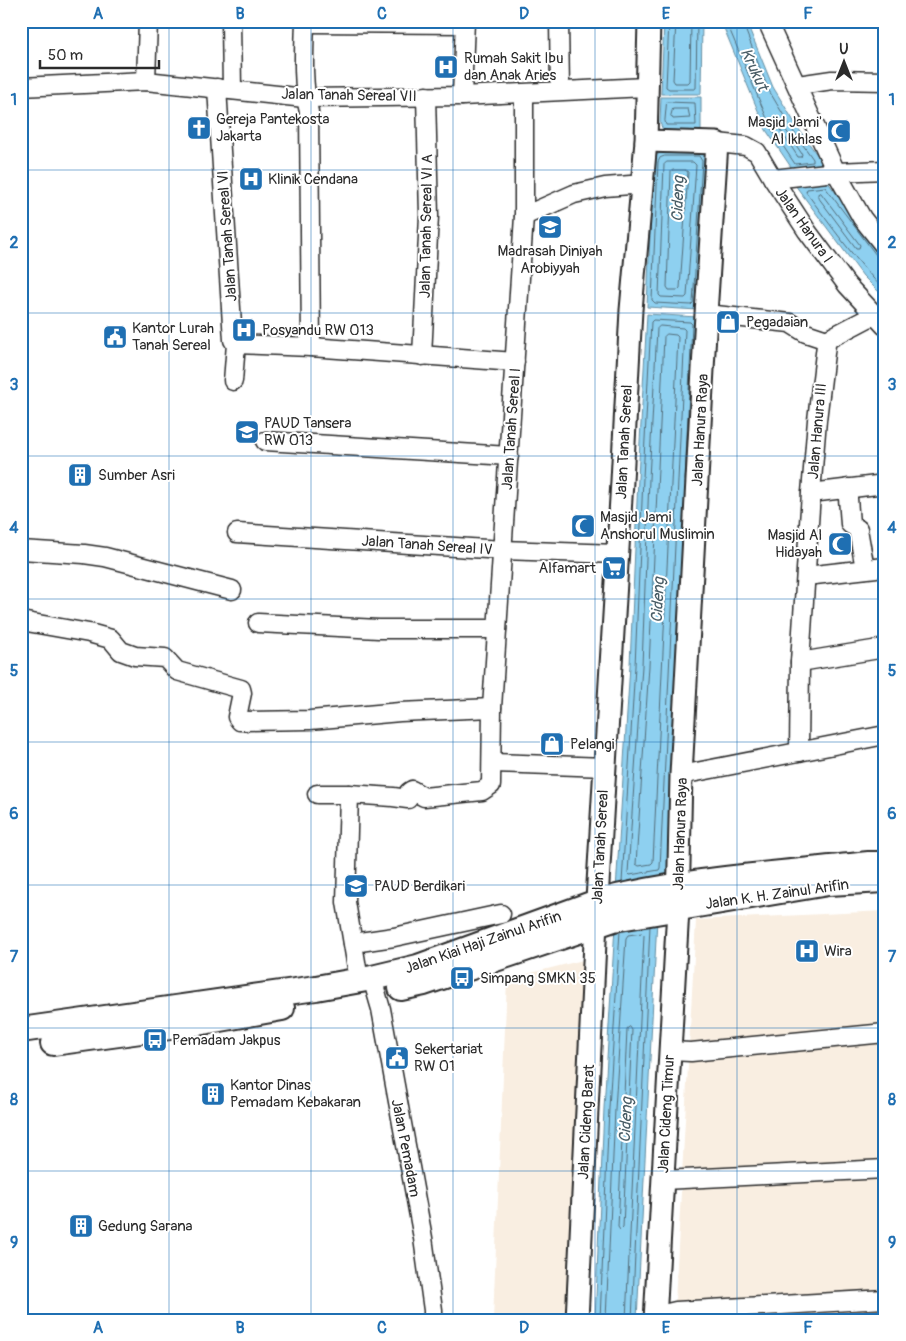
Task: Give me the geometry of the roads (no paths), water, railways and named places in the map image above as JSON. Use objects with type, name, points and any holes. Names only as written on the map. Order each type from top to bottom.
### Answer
[{"type":"main road","name":"Jalan Kiai Haji Zainul Arifin","points":[[21,1046],[36,1034],[192,1024],[369,984],[492,940],[606,910],[869,864],[885,864]]},
{"type":"main road","name":"Jalan K. H. Zainul Arifin","points":[[674,898],[828,883],[885,880]]},
{"type":"main road","name":"Jalan Kiai Haji Zainul Arifin","points":[[369,984],[424,983],[606,910]]},
{"type":"street","points":[[146,81],[148,21]]},
{"type":"street","name":"Jalan Tanah Sereal VI","points":[[231,21],[225,89],[233,340],[236,344],[233,381]]},
{"type":"street","points":[[559,21],[560,90]]},
{"type":"street","name":"Jalan Tanah Sereal","points":[[606,910],[605,766],[630,310],[643,184],[650,141],[646,87],[649,21]]},
{"type":"street","points":[[767,21],[798,85],[831,173],[862,218],[885,246]]},
{"type":"street","points":[[311,347],[309,112],[306,98],[305,22],[465,23],[462,96]]},
{"type":"street","points":[[798,85],[832,80],[885,81]]},
{"type":"street","name":"Jalan Tanah Sereal VII","points":[[21,87],[146,81],[306,98],[524,94],[560,90],[646,87]]},
{"type":"street","name":"Jalan Tanah Sereal I","points":[[349,794],[393,797],[405,800],[408,799],[409,792],[412,790],[424,797],[475,792],[488,788],[491,785],[492,708],[524,216],[524,94]]},
{"type":"street","name":"Jalan Tanah Sereal VI A","points":[[422,356],[429,216],[426,96]]},
{"type":"street","points":[[650,141],[709,142]]},
{"type":"street","name":"Jalan Hanura I","points":[[709,142],[751,147],[757,152],[807,231],[847,285],[879,321]]},
{"type":"street","name":"Jalan Hanura Raya","points":[[674,898],[706,314],[709,142]]},
{"type":"street","points":[[773,179],[885,170]]},
{"type":"street","points":[[524,216],[574,194],[605,187],[643,184]]},
{"type":"street","points":[[706,314],[790,323],[806,333],[827,340],[879,321]]},
{"type":"street","name":"Jalan Hanura III","points":[[799,752],[800,662],[811,493],[817,420],[827,340]]},
{"type":"street","points":[[236,344],[311,347],[515,362]]},
{"type":"street","points":[[265,441],[509,456]]},
{"type":"street","points":[[811,493],[885,484]]},
{"type":"street","points":[[848,488],[850,524],[858,529],[864,569]]},
{"type":"street","name":"Jalan Tanah Sereal IV","points":[[237,533],[502,550],[617,554]]},
{"type":"street","points":[[21,550],[105,557],[232,590]]},
{"type":"street","points":[[806,576],[885,567]]},
{"type":"street","points":[[21,622],[112,639],[121,651],[135,656],[165,658],[177,671],[241,689],[242,693],[237,717],[240,721],[310,720],[400,712],[492,708]]},
{"type":"street","points":[[258,623],[379,629],[497,629]]},
{"type":"street","points":[[800,662],[885,648]]},
{"type":"street","points":[[682,775],[885,735]]},
{"type":"street","points":[[492,763],[605,766]]},
{"type":"street","points":[[317,794],[349,794]]},
{"type":"street","name":"Jalan Pemadam","points":[[349,794],[346,902],[353,943],[381,1009],[423,1238],[433,1320]]},
{"type":"street","name":"Jalan Cideng Timur","points":[[655,1318],[670,1051],[674,898]]},
{"type":"street","name":"Jalan Cideng Barat","points":[[577,1320],[606,910]]},
{"type":"street","points":[[353,943],[394,937],[494,915],[492,940]]},
{"type":"street","points":[[670,1051],[691,1052],[885,1033]]},
{"type":"street","points":[[663,1180],[885,1169]]},
{"type":"street","points":[[655,1318],[676,1311],[885,1299]]},
{"type":"water","points":[[664,21],[702,21],[701,94],[661,94]]},
{"type":"water","name":"Krukut","points":[[721,21],[746,21],[773,87],[798,128],[825,166],[793,170],[766,130]]},
{"type":"water","points":[[661,97],[701,97],[701,131],[663,130],[660,123]]},
{"type":"water","name":"Cideng","points":[[663,151],[701,151],[706,156],[698,310],[647,307],[653,160]]},
{"type":"water","points":[[827,181],[885,259],[885,298],[863,276],[795,185]]},
{"type":"water","name":"Cideng","points":[[647,314],[697,317],[671,880],[616,890],[630,665]]},
{"type":"water","name":"Cideng","points":[[657,919],[637,1320],[595,1320],[604,1108],[615,926]]},
{"type":"place","name":"Rumah Sakit Ibu dan Anak Aries","points":[[446,67]]},
{"type":"place","name":"Gereja Pantekosta Jakarta","points":[[199,128]]},
{"type":"place","name":"Masjid Jami' Al Ikhlas","points":[[839,131]]},
{"type":"place","name":"Klinik Cendana","points":[[251,179]]},
{"type":"place","name":"Madrasah Diniyah Arobiyyah","points":[[550,227]]},
{"type":"place","name":"Pegadaian","points":[[728,322]]},
{"type":"place","name":"Posyandu RW 013","points":[[244,330]]},
{"type":"place","name":"Kantor Lurah Tanah Sereal","points":[[115,337]]},
{"type":"place","name":"PAUD Tansera RW 013","points":[[247,432]]},
{"type":"place","name":"Sumber Asri","points":[[80,475]]},
{"type":"place","name":"Masjid Jami Anshorul Muslimin","points":[[583,526]]},
{"type":"place","name":"Masjid Al Hidayah","points":[[840,544]]},
{"type":"place","name":"Alfamart","points":[[614,568]]},
{"type":"place","name":"Pelangi","points":[[552,744]]},
{"type":"place","name":"PAUD Berdikari","points":[[356,886]]},
{"type":"place","name":"Wira","points":[[807,951]]},
{"type":"place","name":"Simpang SMKN 35","points":[[462,978]]},
{"type":"place","name":"Pemadam Jakpus","points":[[155,1040]]},
{"type":"place","name":"Sekertariat RW 01","points":[[397,1058]]},
{"type":"place","name":"Kantor Dinas Pemadam Kebakaran","points":[[213,1094]]},
{"type":"place","name":"Gedung Sarana","points":[[81,1226]]}]
